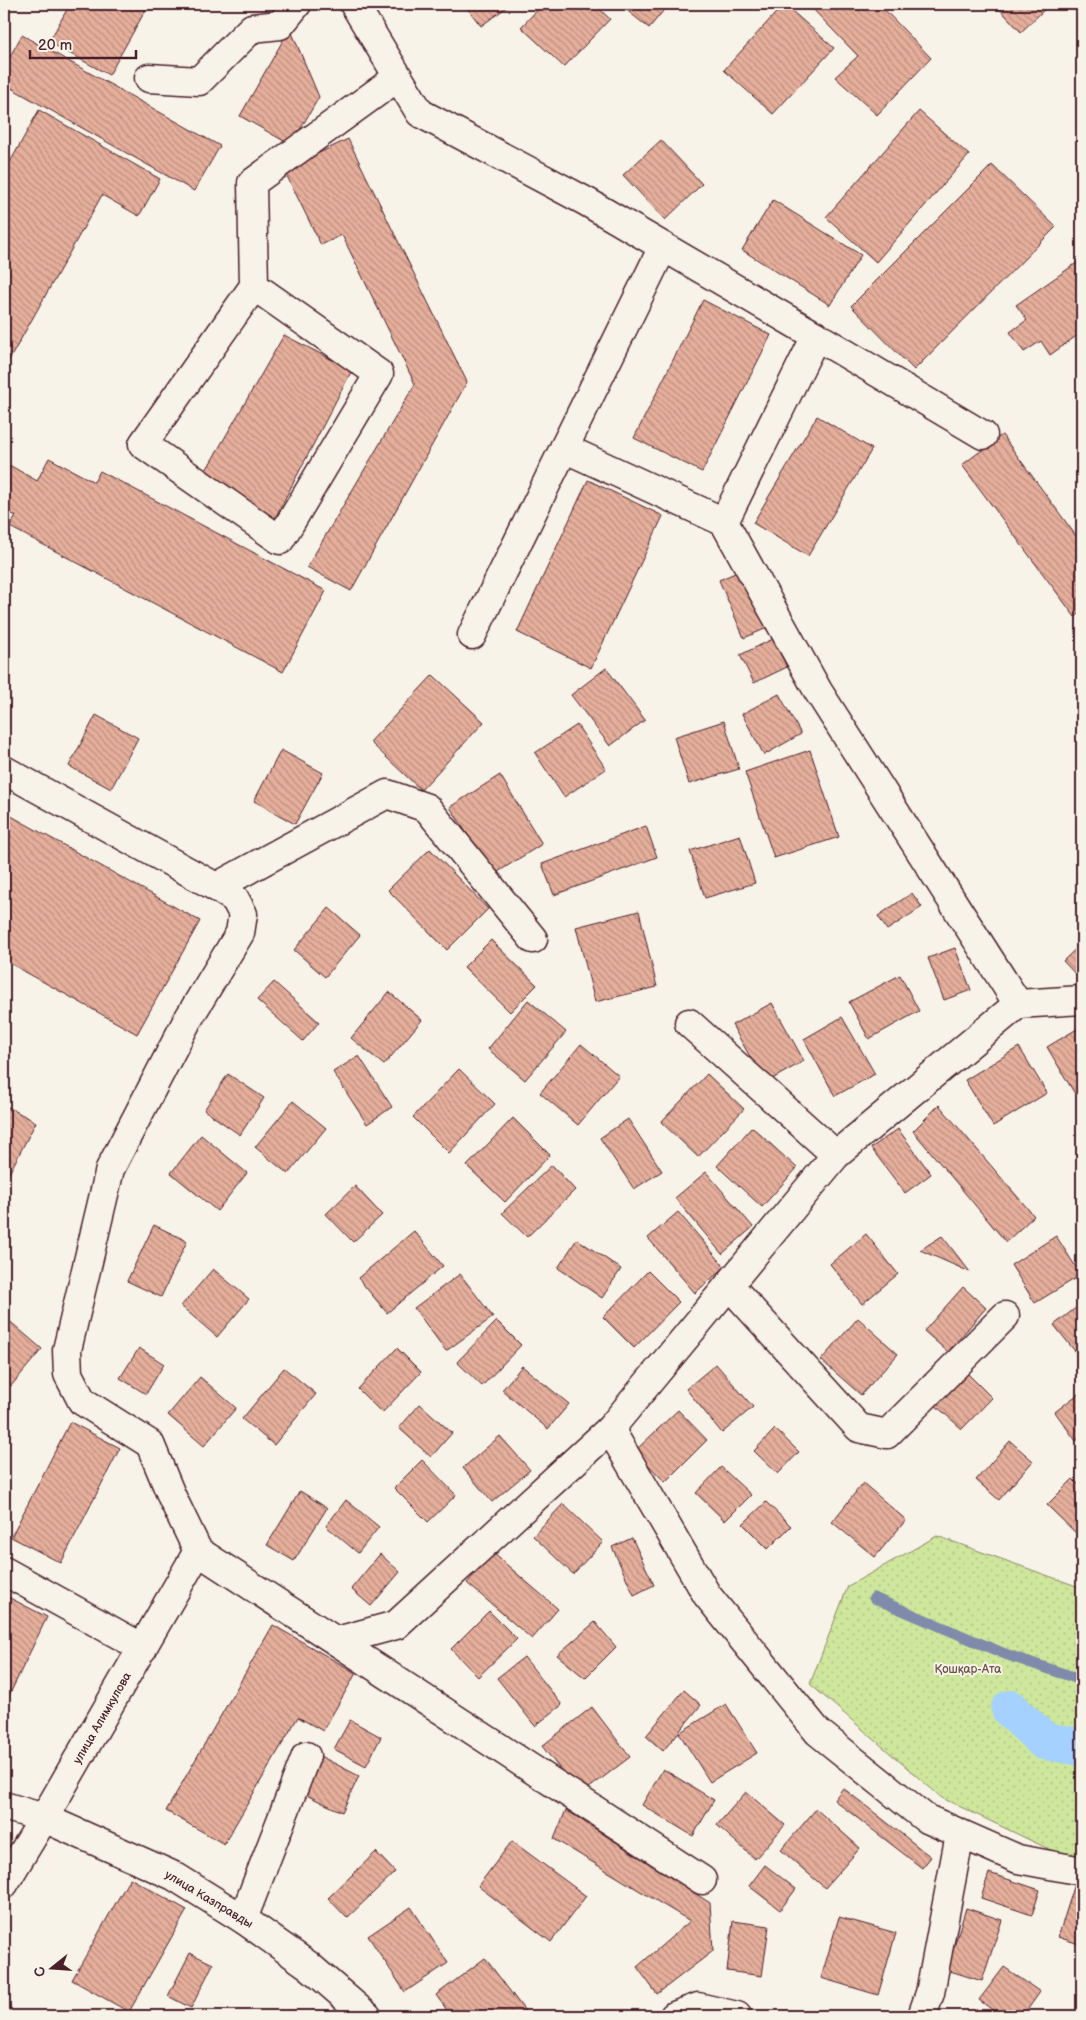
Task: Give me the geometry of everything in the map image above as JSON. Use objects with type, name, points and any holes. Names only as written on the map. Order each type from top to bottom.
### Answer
[{"type":"street","points":[[149,78],[199,81],[252,28],[280,25],[297,4]]},
{"type":"street","points":[[354,4],[420,114],[587,202],[984,435]]},
{"type":"street","points":[[254,286],[379,374],[280,540],[142,444],[254,286],[252,183],[398,77]]},
{"type":"street","points":[[472,635],[663,247]]},
{"type":"street","points":[[724,522],[816,336]]},
{"type":"street","points":[[564,448],[724,522],[818,691],[1018,1004]]},
{"type":"street","points":[[4,770],[216,887],[234,899],[243,914],[240,932],[187,1021],[110,1169],[67,1350],[68,1374],[82,1401],[150,1444],[198,1550],[702,1880]]},
{"type":"street","points":[[216,887],[387,794],[426,808],[533,939]]},
{"type":"street","points":[[337,1641],[396,1625],[610,1429],[836,1155],[1018,1004],[1082,1000]]},
{"type":"street","points":[[689,1023],[836,1155]]},
{"type":"street","points":[[729,1285],[859,1428],[887,1434],[1005,1316]]},
{"type":"street","points":[[610,1429],[707,1595],[818,1732],[924,1818],[1018,1859],[1082,1871]]},
{"type":"street","name":"улица Алимкулова","points":[[4,1884],[143,1648],[198,1550]]},
{"type":"street","points":[[4,1571],[143,1648]]},
{"type":"street","points":[[243,1918],[306,1756]]},
{"type":"street","name":"улица Казправды","points":[[4,1806],[44,1818],[174,1876],[243,1918],[308,1965],[367,2016]]},
{"type":"street","points":[[922,2016],[930,1993],[960,1834]]},
{"type":"street","points":[[674,2016],[698,2007],[738,2016]]},
{"type":"green space","name":"Қошқар-Ата","points":[[937,1536],[1082,1588],[1082,1865],[942,1798],[810,1684],[848,1586]]},
{"type":"building","points":[[70,4],[149,4],[109,75],[49,42]]},
{"type":"building","points":[[464,4],[511,4],[481,26]]},
{"type":"building","points":[[543,4],[594,4],[610,19],[564,67],[521,27]]},
{"type":"building","points":[[619,4],[669,4],[649,28]]},
{"type":"building","points":[[784,4],[834,48],[773,114],[724,70]]},
{"type":"building","points":[[808,4],[879,4],[931,58],[877,115],[835,77],[858,56]]},
{"type":"building","points":[[995,4],[1042,4],[1046,8],[1021,32]]},
{"type":"building","points":[[290,28],[319,97],[291,145],[240,116]]},
{"type":"building","points":[[22,35],[220,146],[194,191],[4,84],[4,67]]},
{"type":"building","points":[[39,110],[160,179],[139,216],[102,195],[4,369],[4,173]]},
{"type":"building","points":[[919,111],[969,155],[876,262],[826,217]]},
{"type":"building","points":[[348,139],[467,382],[351,591],[307,567],[415,384],[342,235],[321,245],[284,170]]},
{"type":"building","points":[[661,140],[702,184],[665,220],[623,175]]},
{"type":"building","points":[[992,165],[1056,227],[914,370],[851,306]]},
{"type":"building","points":[[773,200],[861,255],[830,305],[742,250]]},
{"type":"building","points":[[1078,262],[1082,268],[1082,332],[1050,355],[1041,341],[1024,352],[1010,332],[1027,320],[1016,305]]},
{"type":"building","points":[[703,300],[771,335],[702,472],[634,438]]},
{"type":"building","points":[[284,335],[352,370],[274,520],[201,479]]},
{"type":"building","points":[[817,416],[872,449],[808,556],[753,523]]},
{"type":"building","points":[[1002,435],[1082,544],[1082,612],[1075,617],[962,465]]},
{"type":"building","points":[[49,458],[94,482],[100,471],[326,591],[283,672],[10,527],[16,516],[4,510],[4,462],[37,481]]},
{"type":"building","points":[[588,480],[663,516],[591,668],[517,632]]},
{"type":"building","points":[[742,570],[767,628],[744,638],[719,580]]},
{"type":"building","points":[[773,639],[787,667],[754,683],[740,655]]},
{"type":"building","points":[[606,668],[645,720],[610,746],[571,695]]},
{"type":"building","points":[[433,675],[484,722],[421,790],[370,742]]},
{"type":"building","points":[[779,694],[801,734],[764,755],[742,714]]},
{"type":"building","points":[[96,715],[138,738],[111,789],[69,766]]},
{"type":"building","points":[[724,721],[739,769],[689,784],[674,737]]},
{"type":"building","points":[[577,725],[606,769],[564,797],[535,753]]},
{"type":"building","points":[[281,750],[323,773],[295,824],[254,801]]},
{"type":"building","points":[[810,750],[839,837],[774,858],[745,772]]},
{"type":"building","points":[[500,775],[542,844],[493,875],[450,807]]},
{"type":"building","points":[[4,812],[200,921],[137,1034],[4,960]]},
{"type":"building","points":[[646,826],[657,857],[554,895],[542,864]]},
{"type":"building","points":[[740,835],[755,883],[705,898],[690,851]]},
{"type":"building","points":[[430,849],[488,909],[447,950],[388,890]]},
{"type":"building","points":[[912,893],[922,907],[887,930],[878,916]]},
{"type":"building","points":[[329,908],[360,935],[325,977],[294,950]]},
{"type":"building","points":[[639,911],[657,987],[595,1002],[576,927]]},
{"type":"building","points":[[491,940],[537,985],[510,1012],[464,967]]},
{"type":"building","points":[[1082,943],[1082,981],[1063,961]]},
{"type":"building","points":[[955,948],[971,990],[944,1000],[928,958]]},
{"type":"building","points":[[900,975],[919,1011],[869,1039],[849,1002]]},
{"type":"building","points":[[274,982],[319,1022],[303,1041],[257,1000]]},
{"type":"building","points":[[389,992],[422,1020],[384,1065],[351,1038]]},
{"type":"building","points":[[528,1000],[566,1032],[525,1080],[488,1049]]},
{"type":"building","points":[[772,1003],[804,1061],[765,1083],[732,1025]]},
{"type":"building","points":[[842,1017],[875,1074],[835,1096],[804,1039]]},
{"type":"building","points":[[1082,1026],[1082,1090],[1075,1094],[1047,1047]]},
{"type":"building","points":[[581,1044],[619,1076],[578,1125],[540,1093]]},
{"type":"building","points":[[1019,1047],[1047,1093],[993,1126],[965,1080]]},
{"type":"building","points":[[359,1056],[392,1107],[367,1124],[333,1072]]},
{"type":"building","points":[[459,1069],[495,1104],[449,1153],[413,1117]]},
{"type":"building","points":[[228,1074],[264,1098],[240,1135],[204,1110]]},
{"type":"building","points":[[707,1074],[744,1109],[698,1157],[661,1122]]},
{"type":"building","points":[[293,1101],[326,1128],[288,1174],[255,1147]]},
{"type":"building","points":[[4,1105],[36,1122],[4,1183]]},
{"type":"building","points":[[939,1105],[1034,1216],[1006,1242],[913,1131]]},
{"type":"building","points":[[513,1118],[550,1155],[505,1202],[467,1166]]},
{"type":"building","points":[[628,1119],[662,1171],[634,1189],[600,1138]]},
{"type":"building","points":[[752,1127],[797,1168],[762,1207],[717,1166]]},
{"type":"building","points":[[898,1129],[931,1174],[905,1193],[871,1148]]},
{"type":"building","points":[[201,1135],[247,1173],[217,1211],[171,1173]]},
{"type":"building","points":[[552,1165],[575,1190],[527,1237],[502,1213]]},
{"type":"building","points":[[706,1172],[753,1227],[722,1254],[675,1198]]},
{"type":"building","points":[[355,1186],[382,1215],[353,1242],[326,1214]]},
{"type":"building","points":[[678,1212],[725,1267],[695,1293],[648,1238]]},
{"type":"building","points":[[154,1225],[187,1241],[161,1297],[127,1281]]},
{"type":"building","points":[[414,1231],[443,1266],[387,1313],[358,1278]]},
{"type":"building","points":[[866,1234],[898,1274],[862,1304],[830,1264]]},
{"type":"building","points":[[942,1236],[970,1272],[920,1250]]},
{"type":"building","points":[[1056,1236],[1081,1275],[1035,1303],[1011,1265]]},
{"type":"building","points":[[577,1239],[621,1269],[602,1298],[558,1268]]},
{"type":"building","points":[[213,1269],[249,1299],[217,1337],[181,1306]]},
{"type":"building","points":[[648,1271],[679,1302],[634,1348],[603,1317]]},
{"type":"building","points":[[460,1274],[493,1317],[446,1351],[414,1308]]},
{"type":"building","points":[[963,1287],[986,1308],[948,1352],[924,1331]]},
{"type":"building","points":[[1082,1303],[1082,1360],[1054,1325]]},
{"type":"building","points":[[6,1318],[42,1349],[11,1386],[4,1380],[4,1321]]},
{"type":"building","points":[[858,1318],[898,1354],[861,1395],[821,1360]]},
{"type":"building","points":[[497,1321],[521,1345],[482,1386],[457,1362]]},
{"type":"building","points":[[139,1348],[164,1364],[146,1394],[120,1378]]},
{"type":"building","points":[[397,1348],[421,1372],[382,1413],[358,1389]]},
{"type":"building","points":[[716,1364],[753,1407],[722,1433],[686,1389]]},
{"type":"building","points":[[522,1366],[569,1404],[548,1429],[502,1390]]},
{"type":"building","points":[[284,1368],[316,1394],[274,1445],[242,1419]]},
{"type":"building","points":[[966,1372],[992,1398],[962,1429],[935,1405]]},
{"type":"building","points":[[200,1377],[236,1408],[204,1446],[168,1415]]},
{"type":"building","points":[[1082,1391],[1082,1436],[1076,1441],[1055,1412]]},
{"type":"building","points":[[420,1404],[452,1433],[431,1457],[399,1428]]},
{"type":"building","points":[[678,1410],[707,1440],[665,1482],[635,1451]]},
{"type":"building","points":[[70,1422],[120,1448],[61,1563],[11,1537]]},
{"type":"building","points":[[775,1429],[799,1452],[778,1474],[754,1451]]},
{"type":"building","points":[[500,1436],[530,1470],[492,1502],[463,1468]]},
{"type":"building","points":[[1010,1441],[1033,1461],[999,1500],[976,1480]]},
{"type":"building","points":[[422,1460],[456,1495],[428,1522],[394,1488]]},
{"type":"building","points":[[721,1467],[751,1495],[725,1521],[696,1493]]},
{"type":"building","points":[[1073,1479],[1082,1488],[1081,1538],[1047,1505]]},
{"type":"building","points":[[863,1483],[906,1520],[875,1557],[832,1522]]},
{"type":"building","points":[[300,1491],[327,1508],[294,1561],[267,1545]]},
{"type":"building","points":[[346,1500],[379,1527],[358,1553],[326,1526]]},
{"type":"building","points":[[766,1502],[791,1526],[768,1549],[743,1524]]},
{"type":"building","points":[[563,1504],[603,1542],[573,1574],[533,1536]]},
{"type":"building","points":[[632,1538],[654,1585],[634,1595],[612,1547]]},
{"type":"building","points":[[493,1553],[558,1609],[532,1639],[467,1583]]},
{"type":"building","points":[[380,1554],[400,1572],[371,1606],[351,1589]]},
{"type":"building","points":[[4,1595],[47,1617],[4,1706]]},
{"type":"building","points":[[489,1611],[517,1639],[478,1677],[451,1649]]},
{"type":"building","points":[[595,1622],[616,1647],[585,1678],[557,1655]]},
{"type":"building","points":[[273,1625],[356,1673],[323,1731],[298,1717],[224,1844],[166,1811]]},
{"type":"building","points":[[524,1657],[562,1705],[535,1726],[497,1678]]},
{"type":"building","points":[[684,1690],[701,1705],[663,1751],[646,1736]]},
{"type":"building","points":[[726,1704],[757,1753],[710,1782],[679,1733]]},
{"type":"building","points":[[592,1707],[630,1757],[580,1795],[542,1746]]},
{"type":"building","points":[[350,1720],[381,1737],[366,1766],[334,1749]]},
{"type":"building","points":[[320,1756],[359,1776],[342,1812],[302,1793]]},
{"type":"building","points":[[663,1769],[714,1800],[693,1836],[642,1805]]},
{"type":"building","points":[[843,1788],[931,1857],[922,1868],[834,1800]]},
{"type":"building","points":[[746,1792],[785,1825],[755,1859],[717,1825]]},
{"type":"building","points":[[816,1809],[860,1848],[825,1888],[781,1850]]},
{"type":"building","points":[[566,1810],[710,1903],[713,1951],[657,1994],[637,1967],[690,1921],[554,1839]]},
{"type":"building","points":[[512,1841],[586,1896],[551,1942],[478,1886]]},
{"type":"building","points":[[376,1852],[395,1872],[347,1918],[328,1898]]},
{"type":"building","points":[[765,1865],[796,1889],[780,1910],[749,1886]]},
{"type":"building","points":[[989,1873],[1040,1890],[1032,1915],[981,1898]]},
{"type":"building","points":[[130,1878],[187,1910],[129,2012],[72,1980]]},
{"type":"building","points":[[1075,1884],[1082,1887],[1082,1945],[1058,1937]]},
{"type":"building","points":[[411,1907],[448,1963],[405,1992],[368,1936]]},
{"type":"building","points":[[966,1908],[1002,1920],[982,1981],[947,1970]]},
{"type":"building","points":[[839,1917],[896,1933],[878,1995],[821,1978]]},
{"type":"building","points":[[733,1921],[769,1926],[762,1976],[727,1971]]},
{"type":"building","points":[[190,1953],[213,1964],[191,2008],[168,1996]]},
{"type":"building","points":[[485,1958],[525,2011],[518,2016],[451,2016],[436,1995]]},
{"type":"building","points":[[1004,1967],[1040,1992],[1023,2016],[1001,2016],[979,2000]]},
{"type":"waterway","points":[[874,1598],[1005,1654],[1082,1680]]},
{"type":"waterway","points":[[1010,1709],[1044,1741],[1082,1747]]}]
